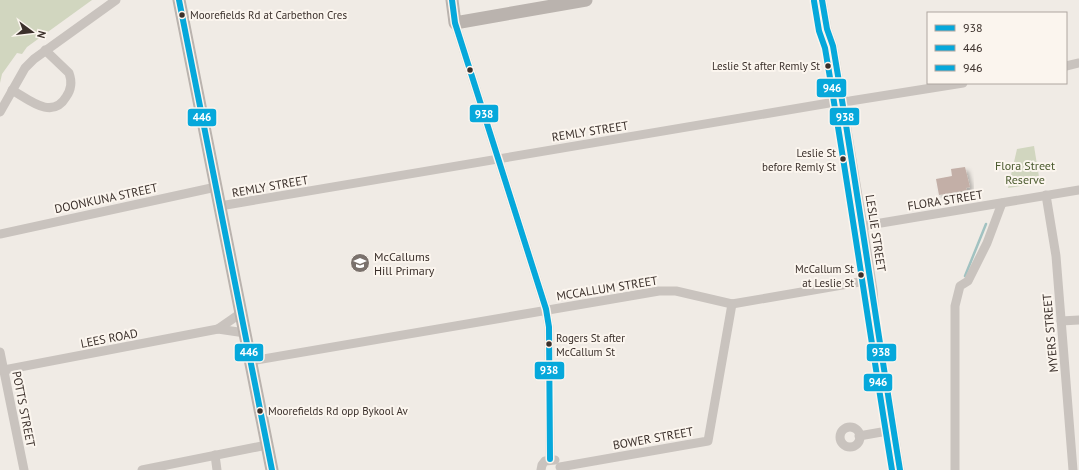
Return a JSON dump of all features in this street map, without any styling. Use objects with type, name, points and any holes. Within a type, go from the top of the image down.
[{"type":"main road","points":[[179,0],[272,470]]},
{"type":"main road","points":[[452,0],[455,23],[586,0]]},
{"type":"street","points":[[0,112],[25,68],[45,50],[116,0]]},
{"type":"street","name":"LESLIE STREET","points":[[822,0],[827,29],[833,46],[863,226],[875,316],[900,470]]},
{"type":"street","points":[[455,23],[546,310],[549,327],[550,459]]},
{"type":"street","points":[[12,90],[34,104],[43,107],[56,106],[65,100],[70,89],[69,73],[45,50]]},
{"type":"street","points":[[1067,66],[1079,63]]},
{"type":"street","name":"REMLY STREET","points":[[220,206],[957,84]]},
{"type":"street","name":"DOONKUNA STREET","points":[[0,234],[216,187]]},
{"type":"street","name":"FLORA STREET","points":[[863,226],[1079,190]]},
{"type":"street","name":"MYERS STREET","points":[[1046,195],[1056,256],[1073,470]]},
{"type":"street","points":[[955,470],[955,306],[960,286],[968,281],[987,243],[1002,203]]},
{"type":"street","name":"MCCALLUM STREET","points":[[251,361],[659,291],[676,291],[732,304],[871,280]]},
{"type":"street","name":"BOWER STREET","points":[[560,469],[708,441],[732,304]]},
{"type":"street","name":"LEES ROAD","points":[[218,329],[241,313]]},
{"type":"street","points":[[1061,321],[1079,320]]},
{"type":"street","name":"LEES ROAD","points":[[4,370],[218,329],[245,333]]},
{"type":"street","name":"POTTS STREET","points":[[0,352],[24,470]]},
{"type":"street","points":[[859,436],[893,430]]},
{"type":"street","points":[[142,470],[267,445]]},
{"type":"street","points":[[215,455],[217,470]]},
{"type":"street","points":[[550,459],[558,462],[560,469]]},
{"type":"street","points":[[542,470],[543,463],[550,459]]},
{"type":"green space","points":[[0,0],[92,0],[27,47],[22,54],[17,53],[2,74],[0,83]]},
{"type":"green space","name":"Flora Street Reserve","points":[[1034,146],[1040,183],[1008,188],[1017,149]]},
{"type":"building","points":[[965,167],[970,187],[966,188],[967,190],[939,195],[936,179],[952,176],[951,169]]},
{"type":"waterway","points":[[965,276],[986,224]]},
{"type":"transit line","name":"446","points":[[179,0],[272,470]]},
{"type":"transit line","name":"938","points":[[452,0],[455,23],[546,309],[549,327],[550,459]]},
{"type":"transit line","name":"938","points":[[822,0],[827,29],[833,46],[842,99],[900,470]]},
{"type":"transit line","name":"946","points":[[814,1],[819,31],[825,48],[834,101],[892,470]]},
{"type":"place","name":"Moorefields Rd at Carbethon Cres","points":[[182,15]]},
{"type":"place","name":"Leslie St after Remly St","points":[[828,66]]},
{"type":"place","name":"Leslie St before Remly St","points":[[843,159]]},
{"type":"place","name":"McCallums Hill Primary","points":[[360,263]]},
{"type":"place","name":"McCallum St at Leslie St","points":[[861,275]]},
{"type":"place","name":"Rogers St after McCallum St","points":[[549,344]]},
{"type":"place","name":"Moorefields Rd opp Bykool Av","points":[[260,411]]}]
